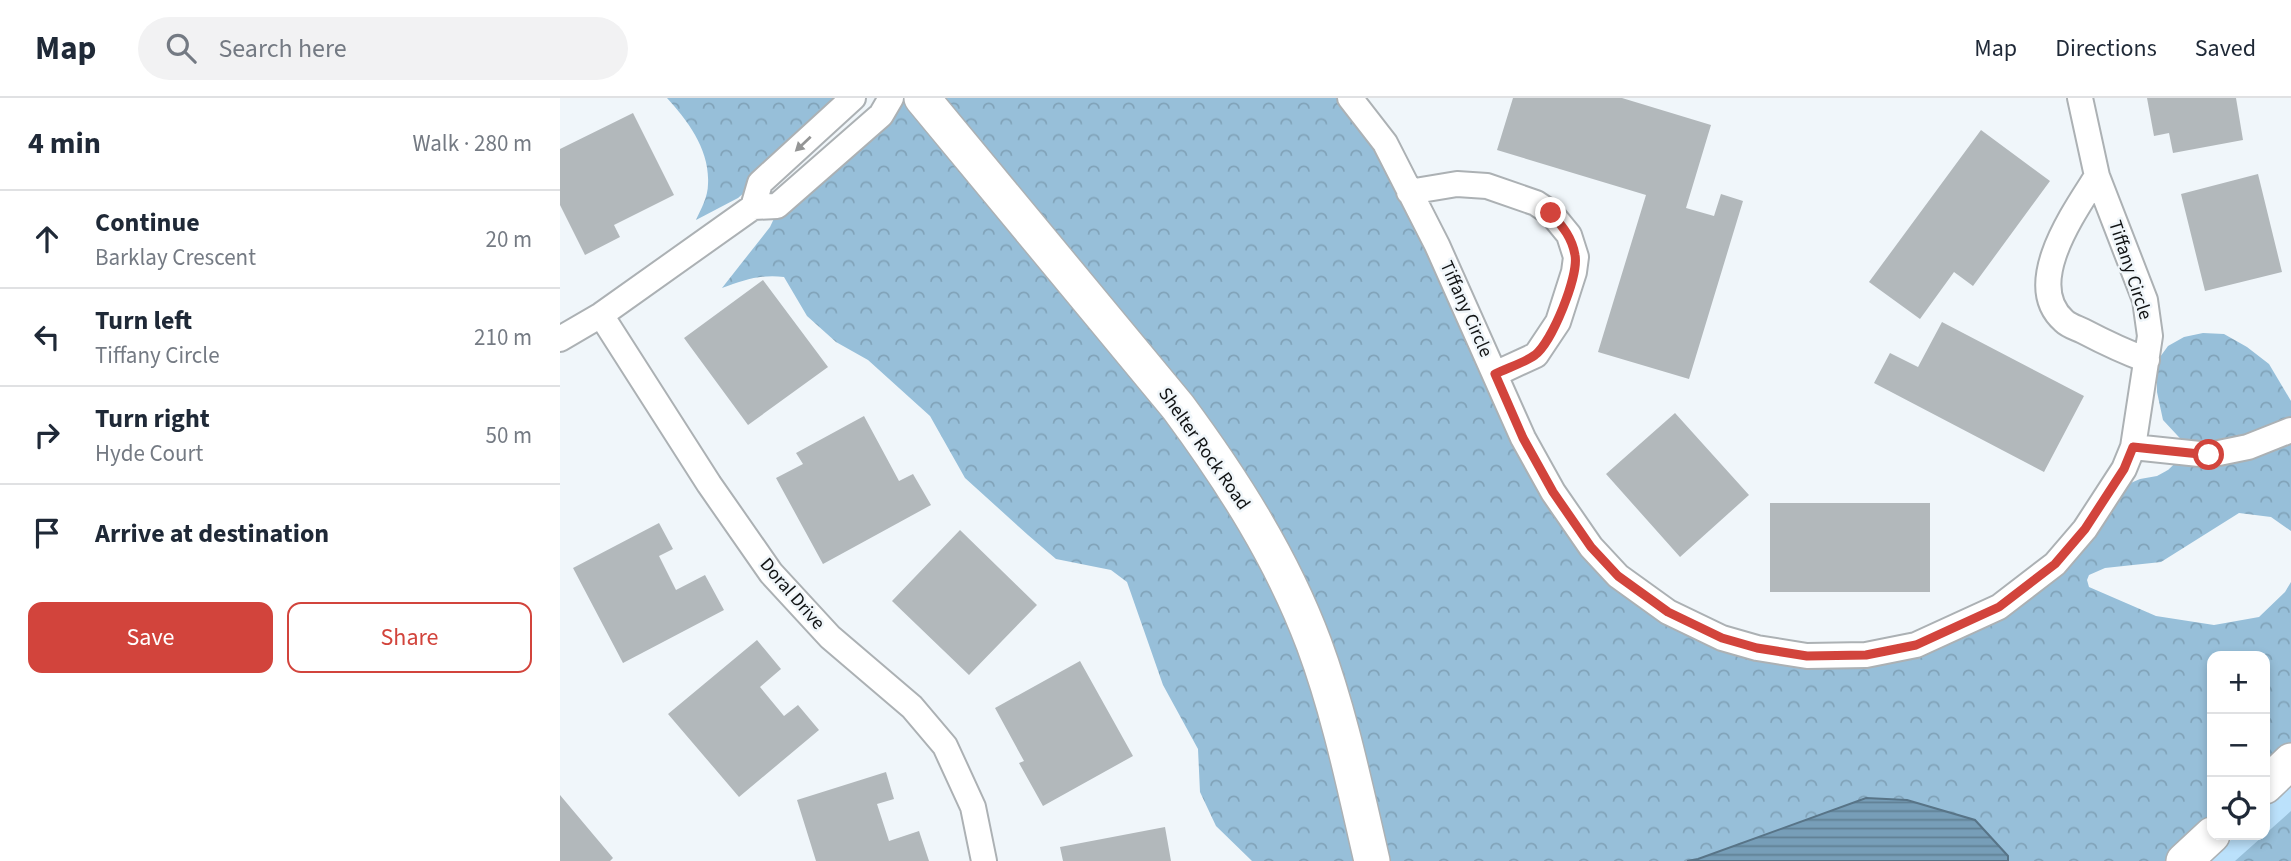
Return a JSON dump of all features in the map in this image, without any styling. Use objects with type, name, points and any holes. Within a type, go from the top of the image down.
[{"type":"main road","name":"Shelter Rock Road","points":[[922,98],[1178,407],[1256,524],[1314,642],[1343,738],[1373,861]]},
{"type":"main road","points":[[2270,781],[2291,761]]},
{"type":"main road","points":[[2184,861],[2207,840]]},
{"type":"street","points":[[753,207],[760,183],[853,98]]},
{"type":"street","points":[[560,339],[601,314],[753,207],[778,206],[881,115],[891,98]]},
{"type":"street","name":"Tiffany Circle","points":[[1350,98],[1385,143],[1437,246],[1523,438],[1553,492],[1591,547],[1618,576],[1668,612],[1722,638],[1757,648],[1807,656],[1866,655],[1916,645],[1999,607],[2055,564],[2085,529],[2124,469],[2133,447],[2150,336],[2144,300],[2097,176],[2080,98]]},
{"type":"street","points":[[2097,176],[2049,264],[2049,294],[2064,322],[2147,360]]},
{"type":"street","points":[[1409,192],[1457,184],[1487,186],[1536,203],[1551,213],[1569,235],[1576,257],[1558,322],[1536,355],[1495,374]]},
{"type":"street","name":"Doral Drive","points":[[601,314],[709,484],[771,573],[830,637],[912,706],[945,746],[973,807],[984,861]]},
{"type":"street","points":[[2133,447],[2209,455],[2248,447],[2291,430]]},
{"type":"shaded area","points":[[2291,781],[2291,861],[2210,861],[2231,840],[2270,840],[2270,802]]},
{"type":"shaded area","points":[[1866,798],[1907,800],[1975,820],[2008,856],[2008,861],[1687,861],[1698,859]]},
{"type":"green space","points":[[667,98],[853,98],[738,198],[696,220],[708,189],[708,171],[690,126]]},
{"type":"green space","points":[[891,98],[1349,98],[1591,547],[1722,638],[1866,655],[1999,607],[2119,488],[2168,470],[2190,449],[2163,420],[2157,392],[2160,357],[2168,346],[2184,337],[2203,333],[2224,334],[2269,364],[2291,401],[2291,531],[2271,517],[2239,513],[2161,562],[2105,568],[2089,575],[2087,580],[2089,587],[2156,616],[2214,625],[2259,617],[2285,592],[2291,582],[2291,761],[2270,781],[2270,651],[2207,651],[2207,840],[2184,861],[2008,861],[2008,858],[1866,798],[1687,861],[1252,861],[1216,826],[1200,792],[1198,749],[1163,685],[1127,582],[1111,570],[1056,559],[1028,535],[965,478],[930,416],[868,360],[836,342],[807,316],[784,277],[760,277],[722,288],[770,227],[778,210]]},
{"type":"green space","points":[[2291,811],[2291,861],[2235,861],[2259,840],[2270,840],[2270,830]]},
{"type":"building","points":[[1513,98],[1622,98],[1711,125],[1686,208],[1714,216],[1721,194],[1743,201],[1689,379],[1598,352],[1646,195],[1497,150]]},
{"type":"building","points":[[2147,98],[2236,98],[2243,140],[2173,153],[2169,133],[2154,136]]},
{"type":"building","points":[[633,113],[674,195],[614,225],[620,237],[585,255],[560,205],[560,149]]},
{"type":"building","points":[[1981,130],[2050,181],[1973,286],[1954,272],[1920,319],[1869,282]]},
{"type":"building","points":[[2258,174],[2282,272],[2205,291],[2181,194]]},
{"type":"building","points":[[763,280],[828,367],[748,425],[684,338]]},
{"type":"building","points":[[1942,322],[2084,396],[2044,472],[1874,383],[1890,353],[1918,367]]},
{"type":"building","points":[[1675,413],[1749,495],[1680,557],[1606,474]]},
{"type":"building","points":[[864,416],[899,481],[913,474],[931,505],[823,564],[776,478],[803,464],[796,453]]},
{"type":"building","points":[[1770,503],[1930,503],[1930,592],[1770,592]]},
{"type":"building","points":[[659,523],[673,549],[659,556],[676,590],[705,575],[724,610],[623,663],[573,568]]},
{"type":"building","points":[[960,530],[1037,605],[969,675],[892,601]]},
{"type":"building","points":[[757,640],[781,669],[760,687],[784,716],[798,705],[819,730],[739,797],[668,714]]},
{"type":"building","points":[[1080,661],[1133,756],[1043,806],[1019,763],[1024,761],[995,708]]},
{"type":"building","points":[[886,772],[894,799],[877,804],[889,841],[919,831],[929,861],[816,861],[797,800]]},
{"type":"building","points":[[560,795],[613,858],[610,861],[560,861]]},
{"type":"building","points":[[1165,827],[1171,861],[1063,861],[1060,847]]},
{"type":"route","points":[[1551,213],[1569,235],[1576,257],[1558,322],[1536,355],[1495,374],[1523,438],[1553,492],[1591,547],[1618,576],[1668,612],[1722,638],[1757,648],[1807,656],[1866,655],[1916,645],[1999,607],[2055,564],[2085,529],[2124,469],[2133,447],[2209,455]]}]
